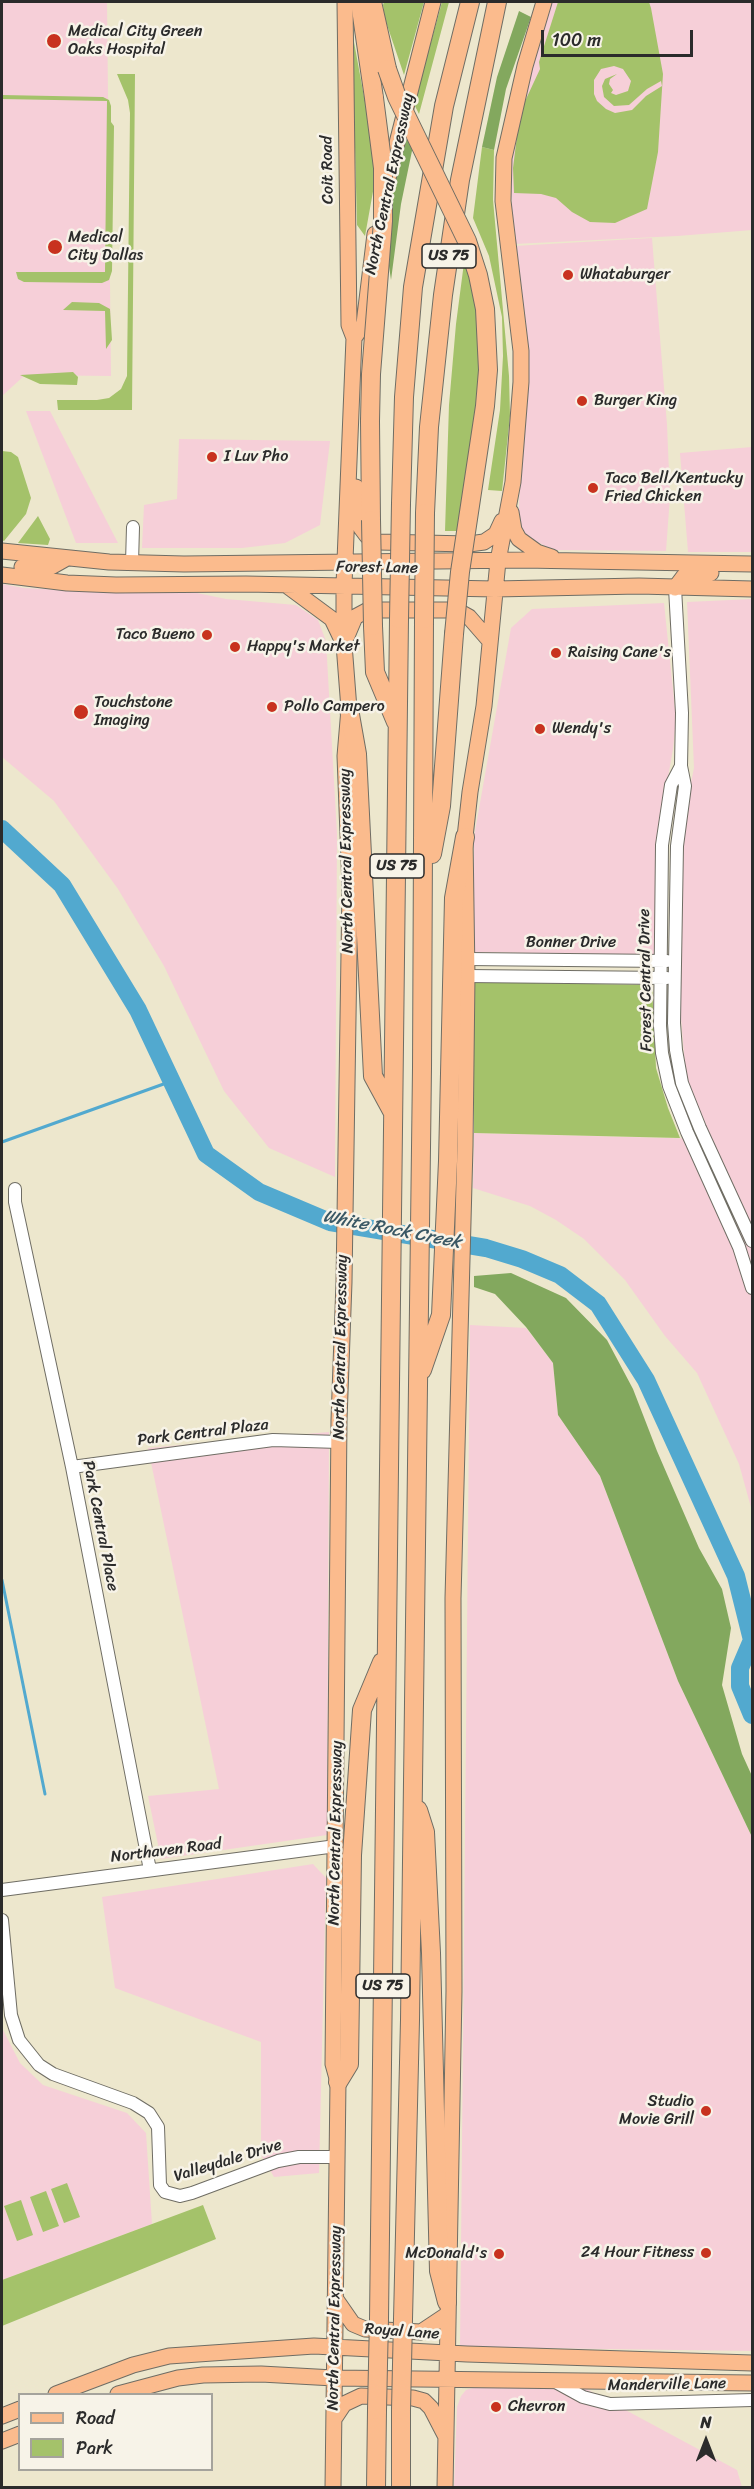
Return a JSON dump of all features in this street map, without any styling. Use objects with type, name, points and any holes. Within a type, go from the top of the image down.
[{"type":"highway","points":[[360,2],[382,168],[383,221],[371,374],[370,421],[375,672],[399,729]]},
{"type":"highway","points":[[372,2],[387,69],[397,97],[467,241],[485,309],[488,370],[485,406],[460,572],[441,807],[424,894]]},
{"type":"highway","name":"US 75","points":[[376,2487],[399,619],[404,397],[413,287],[442,115],[470,2]]},
{"type":"highway","name":"US 75","points":[[401,2487],[413,1794],[424,894],[425,513],[429,427],[443,295],[464,159],[497,2]]},
{"type":"highway","points":[[349,709],[357,754],[374,1076],[393,1113]]},
{"type":"highway","points":[[417,1386],[441,1315],[448,1161],[454,898],[465,837]]},
{"type":"highway","points":[[338,2082],[349,2064],[352,1856],[362,1710],[386,1652]]},
{"type":"highway","points":[[413,1794],[425,1832],[431,1953],[439,2271],[448,2308]]},
{"type":"main road","name":"Coit Road","points":[[345,2],[349,325],[354,338]]},
{"type":"main road","name":"North Central Expressway","points":[[333,2487],[338,2082],[333,2064],[339,1442],[344,1281],[350,886],[345,756],[349,709],[344,644],[344,585],[354,338],[364,324],[372,250],[396,141],[433,2]]},
{"type":"main road","points":[[445,2487],[454,1991],[453,1598],[467,976],[465,837],[484,706],[498,561],[510,493],[521,382],[521,351],[503,201],[504,158],[525,66],[544,2]]},
{"type":"main road","points":[[351,447],[361,528],[367,536],[378,542],[469,544],[484,542],[496,534],[500,528],[510,493]]},
{"type":"main road","points":[[510,493],[514,530],[519,539],[537,552],[578,562]]},
{"type":"main road","name":"Forest Lane","points":[[2,551],[109,562],[184,564],[345,561],[753,564]]},
{"type":"main road","points":[[2,565],[39,569],[51,567],[67,558]]},
{"type":"main road","points":[[109,562],[115,574],[116,585]]},
{"type":"main road","points":[[116,585],[134,572],[184,564]]},
{"type":"main road","points":[[545,589],[593,579],[654,579],[664,574],[672,564]]},
{"type":"main road","points":[[675,588],[684,576],[699,573],[753,573]]},
{"type":"main road","name":"Forest Lane","points":[[2,575],[67,583],[116,585],[753,589]]},
{"type":"main road","points":[[286,585],[322,610],[332,620],[344,644]]},
{"type":"main road","points":[[344,644],[355,617],[361,612],[375,609],[460,612],[476,622],[489,640]]},
{"type":"main road","points":[[334,2298],[352,2324],[364,2329],[421,2332],[448,2308]]},
{"type":"main road","name":"Royal Lane","points":[[60,2393],[133,2365],[169,2356],[334,2346],[447,2353],[753,2363]]},
{"type":"main road","points":[[121,2393],[157,2382],[203,2375],[261,2374],[334,2378],[753,2383]]},
{"type":"main road","points":[[334,2420],[344,2404],[361,2396],[413,2398],[424,2401],[431,2408],[447,2438]]},
{"type":"main road","points":[[2,2416],[18,2410]]},
{"type":"main road","points":[[2,2441],[18,2434]]},
{"type":"street","points":[[132,563],[133,527]]},
{"type":"street","name":"Forest Central Drive","points":[[675,588],[682,713],[681,766],[685,786],[677,846],[674,961],[676,1050],[682,1083],[700,1128],[753,1241]]},
{"type":"street","name":"Forest Central Drive","points":[[681,766],[671,784],[662,845],[660,960],[662,1053],[669,1086],[738,1247],[753,1288]]},
{"type":"street","name":"Bonner Drive","points":[[467,959],[674,961]]},
{"type":"street","name":"Bonner Drive","points":[[467,976],[674,978]]},
{"type":"street","points":[[687,1132],[700,1128]]},
{"type":"street","name":"Park Central Place","points":[[15,1189],[15,1202],[72,1467],[150,1870]]},
{"type":"street","name":"Park Central Plaza","points":[[72,1467],[273,1440],[339,1442]]},
{"type":"street","name":"Northaven Road","points":[[2,1890],[336,1846]]},
{"type":"street","name":"Valleydale Drive","points":[[2,1920],[11,2015],[19,2040],[39,2065],[53,2074],[133,2103],[149,2113],[158,2127],[160,2185],[165,2192],[180,2196],[192,2193],[278,2161],[299,2157],[336,2157]]},
{"type":"street","name":"Manderville Lane","points":[[551,2379],[583,2397],[610,2404],[753,2400]]},
{"type":"shaded area","name":"Medical City Dallas","points":[[2,2],[107,2],[111,376],[25,375],[2,396]]},
{"type":"shaded area","points":[[551,2],[752,2],[752,230],[514,244],[510,170],[517,110]]},
{"type":"shaded area","points":[[652,238],[667,425],[670,496],[666,551],[553,550],[530,538],[518,526],[521,463],[514,246]]},
{"type":"shaded area","points":[[26,411],[50,411],[118,543],[76,543]]},
{"type":"shaded area","points":[[179,439],[330,441],[320,525],[285,543],[242,548],[142,548],[144,505],[177,499]]},
{"type":"shaded area","points":[[752,447],[752,552],[688,552],[680,453]]},
{"type":"shaded area","points":[[2,584],[24,588],[83,591],[197,593],[226,599],[296,605],[318,620],[326,641],[337,834],[335,1177],[269,1148],[224,1091],[164,966],[118,889],[54,801],[2,757]]},
{"type":"shaded area","points":[[752,599],[752,1511],[739,1464],[697,1373],[665,1336],[625,1280],[584,1239],[556,1220],[530,1206],[473,1188],[474,1133],[708,1139],[686,1077],[680,1007],[683,822],[694,768],[687,602]]},
{"type":"shaded area","points":[[664,603],[676,719],[658,834],[655,955],[474,952],[474,837],[511,628],[532,609]]},
{"type":"shaded area","points":[[470,1325],[526,1328],[553,1363],[558,1415],[600,1476],[678,1681],[752,1837],[752,2351],[460,2347]]},
{"type":"shaded area","points":[[329,1432],[327,1835],[161,1859],[148,1796],[219,1789],[148,1448]]},
{"type":"shaded area","points":[[313,1864],[326,1878],[319,2173],[274,2177],[261,2155],[261,2042],[115,1988],[102,1897]]},
{"type":"shaded area","points":[[2,2028],[20,2063],[43,2085],[127,2113],[146,2133],[152,2224],[2,2280]]},
{"type":"shaded area","points":[[581,2386],[737,2470],[742,2487],[454,2488],[457,2407],[466,2390]]},
{"type":"green space","points":[[384,2],[424,2],[404,75],[385,19]]},
{"type":"green space","points":[[442,2],[449,2],[419,114],[414,104]]},
{"type":"green space","points":[[558,2],[649,2],[663,74],[658,152],[647,209],[615,223],[590,222],[572,212],[556,198],[541,194],[514,193],[513,168],[520,112],[540,69],[539,62]],"holes":[[[614,66],[623,69],[631,81],[628,91],[616,95],[611,93],[613,90],[609,84],[610,79],[617,74],[605,79],[602,86],[604,97],[614,106],[629,105],[647,89],[661,81],[662,86],[646,96],[632,110],[615,113],[597,101],[594,94],[594,80],[601,69]]]},
{"type":"green space","points":[[519,11],[531,17],[506,89],[494,150],[482,147],[497,77]]},
{"type":"green space","points":[[352,31],[373,146],[374,186],[365,236],[357,225]]},
{"type":"green space","points":[[117,74],[135,74],[132,410],[58,410],[57,400],[109,398],[121,389],[127,376],[130,113],[128,100]]},
{"type":"green space","points":[[2,95],[103,97],[109,100],[111,122],[114,126],[112,271],[109,280],[102,283],[24,282],[18,279],[16,272],[105,272],[107,101],[2,99]]},
{"type":"green space","points":[[405,132],[413,146],[401,204],[391,280],[389,266],[391,192]]},
{"type":"green space","points":[[482,147],[494,150],[493,200],[509,376],[510,416],[502,491],[488,490],[500,410],[503,356],[502,317],[489,256],[473,218]]},
{"type":"green space","points":[[465,255],[478,304],[483,360],[460,531],[445,531],[449,405]]},
{"type":"green space","points":[[72,302],[99,303],[110,309],[112,340],[106,349],[105,311],[63,310]]},
{"type":"green space","points":[[73,372],[78,377],[77,385],[40,384],[20,375]]},
{"type":"green space","points":[[2,451],[11,452],[18,457],[31,498],[26,514],[4,541],[2,540]]},
{"type":"green space","points":[[38,516],[50,539],[48,545],[18,543]]},
{"type":"green space","points":[[474,982],[652,985],[656,1068],[680,1138],[474,1133]]},
{"type":"green space","points":[[511,1273],[566,1298],[607,1340],[633,1389],[699,1548],[722,1589],[731,1628],[722,1685],[742,1754],[752,1776],[752,1837],[678,1681],[600,1476],[558,1415],[553,1363],[526,1327],[495,1294],[474,1287],[474,1276]]},
{"type":"green space","points":[[67,2183],[80,2217],[64,2223],[51,2189]]},
{"type":"green space","points":[[46,2191],[59,2226],[43,2232],[30,2197]]},
{"type":"green space","points":[[21,2200],[33,2235],[17,2241],[4,2206]]},
{"type":"green space","points":[[203,2205],[216,2239],[2,2326],[2,2280]]},
{"type":"waterway","name":"White Rock Creek","points":[[2,829],[62,885],[138,1010],[206,1154],[259,1192],[330,1222],[486,1248],[522,1259],[560,1275],[598,1304],[646,1380],[736,1576],[752,1640]]},
{"type":"waterway","points":[[2,1142],[172,1081]]},
{"type":"waterway","points":[[2,1580],[45,1794]]},
{"type":"waterway","name":"White Rock Creek","points":[[752,1640],[740,1668],[740,1686],[752,1715]]},
{"type":"place","name":"Medical City Green Oaks Hospital","points":[[54,41]]},
{"type":"place","name":"Medical City Dallas","points":[[55,247]]},
{"type":"place","name":"Whataburger","points":[[568,275]]},
{"type":"place","name":"Burger King","points":[[582,401]]},
{"type":"place","name":"I Luv Pho","points":[[212,457]]},
{"type":"place","name":"Taco Bell/Kentucky Fried Chicken","points":[[593,488]]},
{"type":"place","name":"Taco Bueno","points":[[207,635]]},
{"type":"place","name":"Happy's Market","points":[[235,647]]},
{"type":"place","name":"Raising Cane's","points":[[556,653]]},
{"type":"place","name":"Pollo Campero","points":[[272,707]]},
{"type":"place","name":"Touchstone Imaging","points":[[81,712]]},
{"type":"place","name":"Wendy's","points":[[540,729]]},
{"type":"place","name":"Studio Movie Grill","points":[[706,2111]]},
{"type":"place","name":"24 Hour Fitness","points":[[706,2253]]},
{"type":"place","name":"McDonald's","points":[[499,2254]]},
{"type":"place","name":"Chevron","points":[[496,2407]]}]
